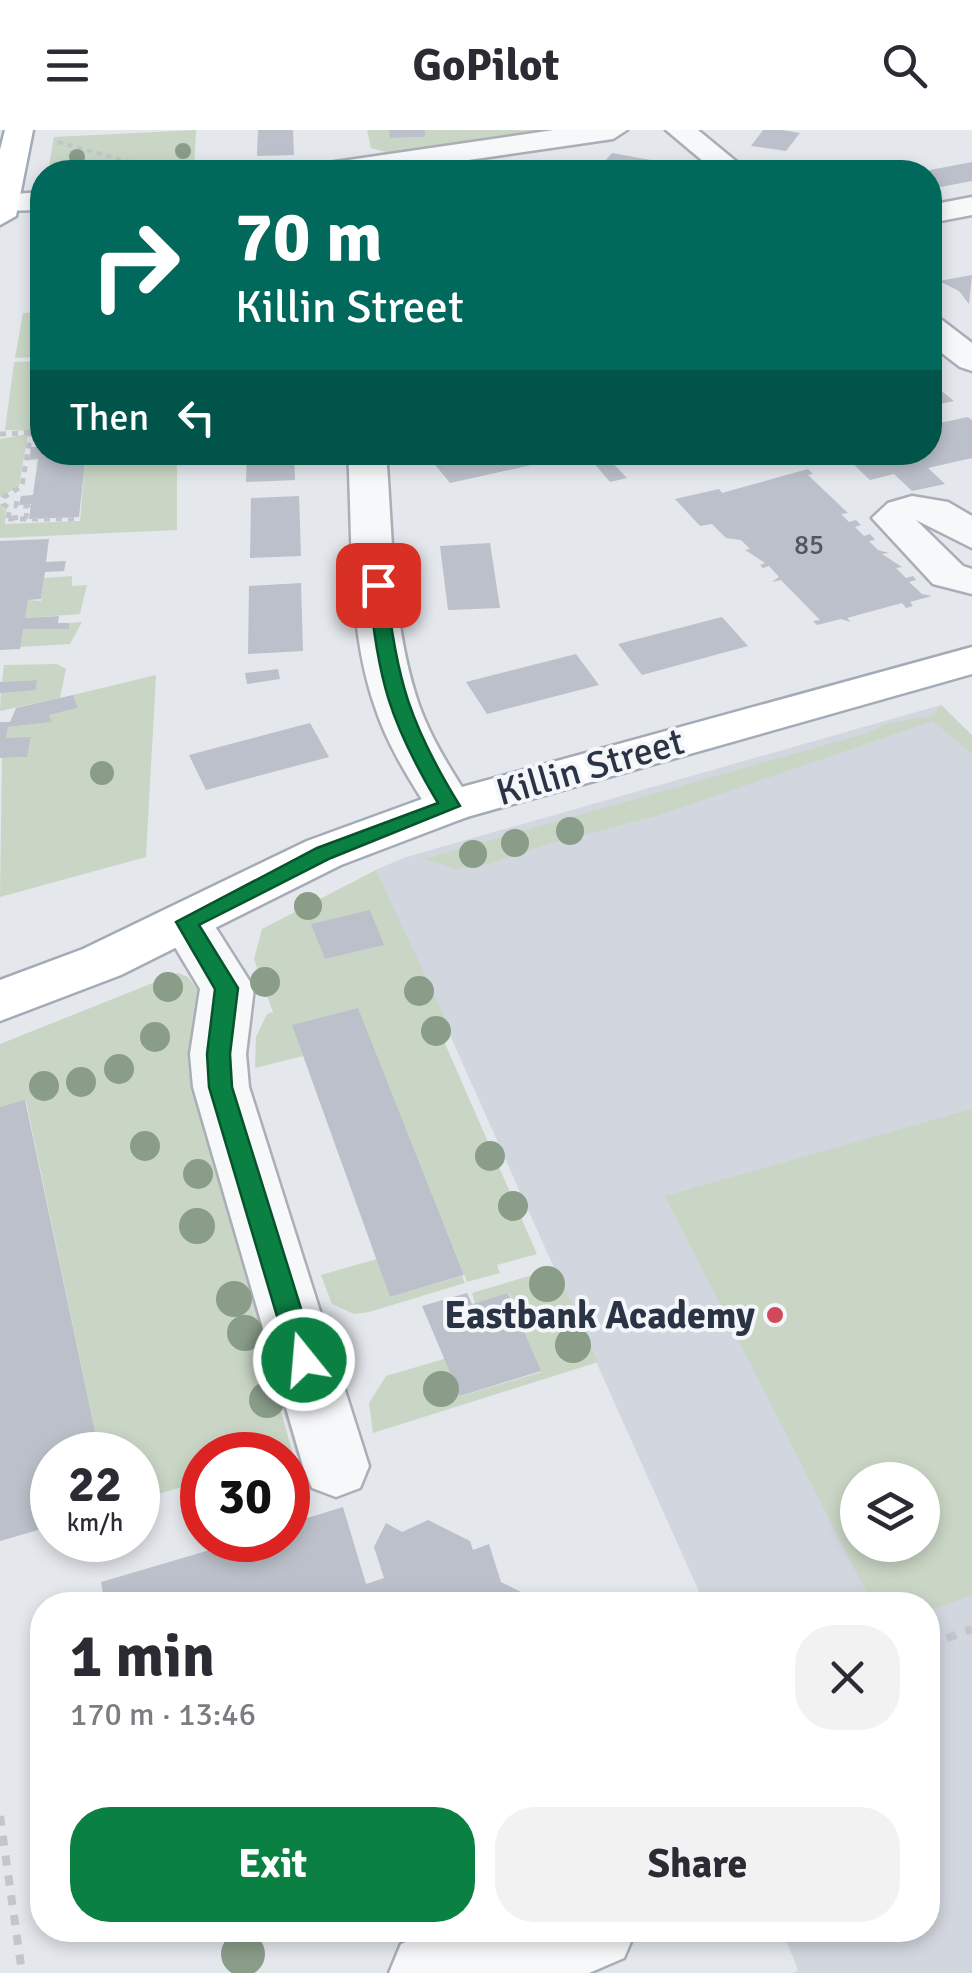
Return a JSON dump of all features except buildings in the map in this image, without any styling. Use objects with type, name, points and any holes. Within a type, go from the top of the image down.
[{"type":"main road","points":[[2,210],[18,136]]},
{"type":"main road","name":"Killin Street","points":[[0,1000],[102,962],[324,853],[450,806],[972,660]]},
{"type":"street","points":[[417,160],[613,130]]},
{"type":"street","points":[[680,130],[719,160]]},
{"type":"street","points":[[340,160],[342,138]]},
{"type":"street","points":[[2,210],[30,203]]},
{"type":"street","points":[[942,212],[972,206]]},
{"type":"street","points":[[942,336],[972,360]]},
{"type":"street","points":[[368,465],[388,674],[408,735],[450,806]]},
{"type":"street","points":[[972,536],[948,515],[937,512],[905,510],[892,518],[948,575],[972,582]]},
{"type":"street","points":[[186,922],[226,988],[218,1054],[221,1087],[336,1466]]},
{"type":"street","points":[[430,1973],[506,1944],[586,1947]]},
{"type":"path","points":[[18,136],[54,140],[123,160]]},
{"type":"path","points":[[0,434],[30,432]]},
{"type":"path","points":[[2,501],[22,486],[30,438]]},
{"type":"path","points":[[2,501],[19,500],[16,506],[28,506],[26,517],[8,518]]},
{"type":"path","points":[[2,501],[10,509],[7,522],[79,519]]},
{"type":"path","points":[[940,1642],[972,1630]]},
{"type":"path","points":[[0,1816],[22,1973]]},
{"type":"shaded area","name":"Eastbank Academy","points":[[941,705],[972,736],[972,1973],[793,1973],[798,1970],[787,1942],[940,1942],[940,1592],[699,1592],[376,870],[403,858]]},
{"type":"green space","points":[[196,130],[195,160],[50,160],[54,137]]},
{"type":"green space","points":[[367,130],[389,130],[391,138],[425,137],[425,130],[550,130],[390,153],[371,148]]},
{"type":"green space","points":[[23,313],[30,313],[30,357],[15,358]]},
{"type":"green space","points":[[30,361],[30,431],[5,430],[14,362]]},
{"type":"green space","points":[[28,434],[19,486],[0,497],[0,439]]},
{"type":"green space","points":[[85,465],[177,465],[177,530],[0,538],[0,505],[6,510],[5,524],[80,521]]},
{"type":"green space","points":[[72,576],[72,586],[87,585],[80,614],[25,618],[28,600],[41,601],[44,578]]},
{"type":"green space","points":[[82,622],[70,644],[20,647],[23,629],[68,629],[69,623]]},
{"type":"green space","points":[[57,664],[66,669],[60,698],[0,711],[1,692],[36,690],[37,680],[2,682],[4,665]]},
{"type":"green space","points":[[156,675],[146,857],[0,897],[2,758],[27,757],[31,738],[6,738],[8,727],[51,722],[49,715],[78,708],[73,695]]},
{"type":"green space","points":[[941,705],[972,735],[972,754],[933,721],[656,816],[548,844],[486,865],[456,869],[424,859],[868,733],[887,724],[934,715]]},
{"type":"green space","points":[[376,870],[446,1020],[436,1023],[537,1254],[497,1265],[500,1273],[467,1282],[358,1009],[293,1025],[303,1056],[255,1068],[256,1037],[267,1014],[273,1012],[254,959],[262,929]],"holes":[[[370,911],[383,945],[325,959],[312,924]]]},
{"type":"green space","points":[[178,973],[188,977],[200,993],[301,1432],[290,1432],[243,1277],[287,1432],[180,1432],[180,1488],[160,1493],[160,1432],[95,1432],[26,1101],[0,1107],[0,1044]]},
{"type":"green space","points":[[972,1109],[972,1595],[940,1607],[940,1592],[866,1592],[851,1562],[940,1562],[940,1462],[840,1462],[840,1540],[665,1196]]},
{"type":"green space","points":[[377,1259],[390,1297],[462,1276],[465,1283],[369,1312],[354,1314],[332,1304],[321,1275]]},
{"type":"green space","points":[[556,1268],[598,1362],[373,1433],[369,1403],[386,1376],[447,1358],[461,1396],[541,1372],[509,1293],[475,1303],[472,1293]]},
{"type":"place","name":"Eastbank Academy","points":[[775,1315]]},
{"type":"route","points":[[304,1360],[221,1087],[218,1054],[226,988],[214,962],[186,922],[324,853],[450,806],[408,735],[396,703],[384,652],[378,585]]}]
